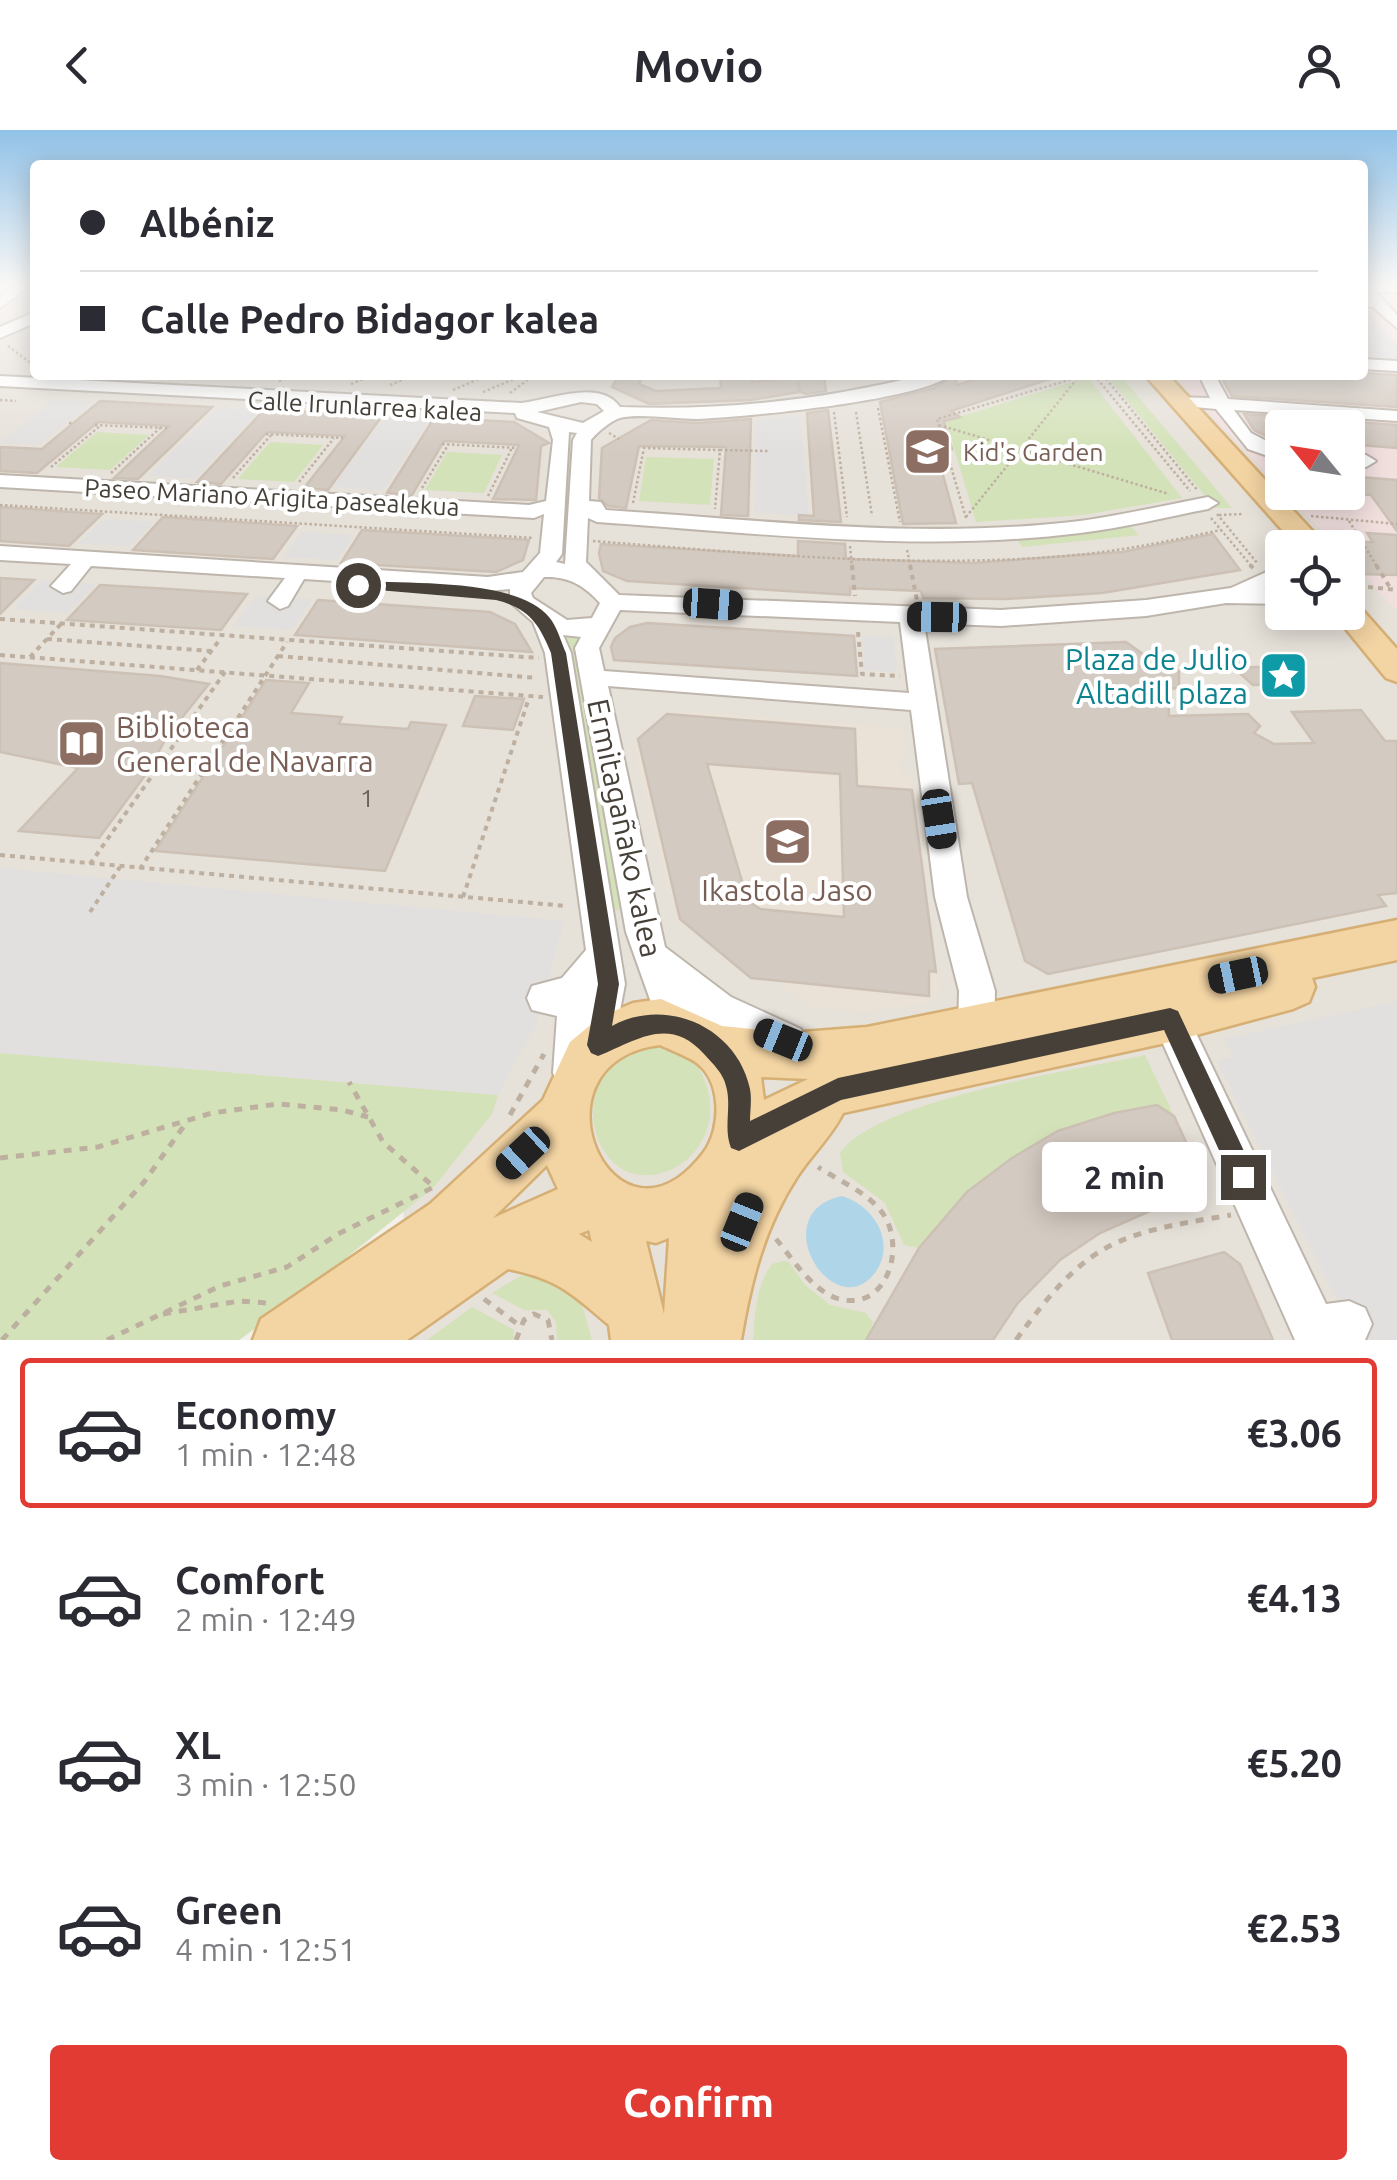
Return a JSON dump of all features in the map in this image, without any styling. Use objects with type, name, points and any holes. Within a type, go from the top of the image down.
[{"type":"main road","points":[[1142,380],[1275,530]]},
{"type":"main road","points":[[1160,380],[1297,530]]},
{"type":"main road","points":[[1365,595],[1397,638]]},
{"type":"main road","points":[[1362,630],[1397,670]]},
{"type":"main road","points":[[739,1140],[826,1073],[867,1051],[1397,940]]},
{"type":"main road","points":[[278,1323],[449,1222],[568,1099],[598,1045],[633,1026],[660,1022],[702,1039],[790,1057],[826,1073],[905,1072],[1170,1018],[1397,965]]},
{"type":"main road","points":[[358,1340],[465,1262],[502,1242],[604,1202],[632,1214],[658,1215],[683,1208],[706,1194],[726,1169],[739,1140],[739,1089],[702,1039]]},
{"type":"main road","points":[[712,1340],[734,1241],[749,1204],[788,1145],[826,1073]]},
{"type":"main road","points":[[568,1099],[566,1140],[574,1166],[604,1202],[630,1278],[638,1325]]},
{"type":"main road","points":[[692,1340],[696,1231],[706,1194]]},
{"type":"main road","points":[[502,1242],[556,1251],[586,1270],[638,1325]]},
{"type":"street","points":[[1368,364],[1397,366]]},
{"type":"street","points":[[532,593],[551,554],[562,440],[558,412],[580,380]]},
{"type":"street","points":[[588,580],[575,562],[582,440],[600,430],[607,406],[599,388],[603,380]]},
{"type":"street","points":[[558,412],[607,406],[689,412],[779,411],[922,380]]},
{"type":"street","points":[[1210,380],[1252,447],[1265,450]]},
{"type":"street","name":"Calle Irunlarrea kalea","points":[[0,384],[133,383],[325,391],[558,412]]},
{"type":"street","name":"Calle Irunlarrea kalea","points":[[84,386],[242,404],[408,412],[558,412]]},
{"type":"street","points":[[1179,401],[1397,416]]},
{"type":"street","points":[[558,412],[600,430]]},
{"type":"street","name":"Paseo Mariano Arigita pasealekua","points":[[0,481],[534,512],[542,506]]},
{"type":"street","points":[[594,506],[598,516],[903,533],[968,525],[1127,521],[1209,507]]},
{"type":"street","points":[[62,586],[106,542]]},
{"type":"street","points":[[0,553],[85,563],[532,593],[576,630],[606,613],[914,608],[1072,615],[1265,594]]},
{"type":"street","points":[[0,562],[85,563]]},
{"type":"street","points":[[532,593],[560,569],[603,589],[606,613]]},
{"type":"street","points":[[1226,596],[1265,575]]},
{"type":"street","name":"Ermitagañako kalea","points":[[532,593],[558,653],[604,950],[608,984],[598,1045]]},
{"type":"street","points":[[914,608],[951,897],[976,992],[976,1031]]},
{"type":"street","name":"Ermitagañako kalea","points":[[606,613],[587,648],[625,850],[651,957],[666,996],[702,1039]]},
{"type":"street","name":"Ermitagañako kalea","points":[[611,678],[904,689]]},
{"type":"street","points":[[568,1099],[575,1013],[556,998],[586,981],[604,950]]},
{"type":"street","points":[[651,957],[718,1010],[826,1073]]},
{"type":"street","points":[[1170,1018],[1327,1330]]},
{"type":"path","points":[[4,341],[15,345]]},
{"type":"path","points":[[4,341],[30,362]]},
{"type":"path","points":[[325,391],[358,380]]},
{"type":"path","points":[[387,386],[402,380]]},
{"type":"path","points":[[440,396],[474,380]]},
{"type":"path","points":[[470,398],[512,380]]},
{"type":"path","points":[[503,396],[527,380]]},
{"type":"path","points":[[833,380],[834,386]]},
{"type":"path","points":[[928,418],[936,419],[1071,380]]},
{"type":"path","points":[[968,525],[1020,449],[1076,380]]},
{"type":"path","points":[[1098,380],[1209,507],[1265,563]]},
{"type":"path","points":[[1107,380],[1254,569]]},
{"type":"path","points":[[0,400],[16,401]]},
{"type":"path","points":[[877,400],[914,608]]},
{"type":"path","points":[[854,405],[874,531]]},
{"type":"path","points":[[834,408],[856,597]]},
{"type":"path","points":[[936,419],[980,560]]},
{"type":"path","points":[[32,483],[98,425],[167,428]]},
{"type":"path","points":[[938,425],[1209,507],[1244,514]]},
{"type":"path","points":[[97,486],[160,428]]},
{"type":"path","points":[[600,430],[619,438]]},
{"type":"path","points":[[220,493],[269,434],[343,438]]},
{"type":"path","points":[[287,497],[334,437]]},
{"type":"path","points":[[412,505],[445,444],[515,448],[482,509]]},
{"type":"path","points":[[631,518],[644,448],[768,452]]},
{"type":"path","points":[[713,524],[720,450]]},
{"type":"path","name":"Paseo Mariano Arigita pasealekua","points":[[0,505],[538,538]]},
{"type":"path","points":[[1301,516],[1397,524]]},
{"type":"path","points":[[1348,520],[1394,590]]},
{"type":"path","points":[[1365,587],[1394,590]]},
{"type":"path","points":[[0,619],[539,658]]},
{"type":"path","points":[[30,657],[62,624]]},
{"type":"path","points":[[858,632],[862,674],[904,689]]},
{"type":"path","points":[[197,670],[222,635]]},
{"type":"path","points":[[47,639],[211,651]]},
{"type":"path","points":[[140,869],[289,640]]},
{"type":"path","points":[[0,655],[543,696]]},
{"type":"path","points":[[278,656],[541,678]]},
{"type":"path","points":[[90,864],[224,672]]},
{"type":"path","points":[[462,897],[530,696]]},
{"type":"path","points":[[0,855],[566,906]]},
{"type":"path","points":[[90,912],[120,867]]},
{"type":"path","points":[[508,1120],[545,1052],[556,998]]},
{"type":"path","points":[[107,1340],[220,1286],[287,1267],[338,1234],[434,1187],[383,1142],[348,1082]]},
{"type":"path","points":[[0,1158],[98,1147],[212,1113],[278,1104],[342,1110],[369,1117]]},
{"type":"path","points":[[2,1340],[144,1182],[186,1122]]},
{"type":"path","points":[[770,1232],[818,1287],[833,1296],[857,1304],[892,1281],[893,1249],[886,1218],[872,1202],[811,1162]]},
{"type":"path","points":[[1016,1340],[1043,1302],[1089,1255],[1156,1228],[1235,1214]]},
{"type":"path","points":[[480,1296],[520,1326]]},
{"type":"path","points":[[158,1315],[239,1301],[278,1323]]},
{"type":"path","points":[[516,1340],[528,1316],[544,1316],[551,1325],[552,1340]]},
{"type":"shaded area","points":[[0,340],[30,340],[30,380],[1368,380],[1368,340],[1397,340],[1397,1340],[409,1340],[400,1132],[0,1087]]},
{"type":"shaded area","points":[[1368,340],[1397,340],[1397,611],[1365,576],[1365,530],[1321,530],[1302,510],[1365,510],[1365,410],[1265,410],[1265,471],[1178,380],[1368,380]]},
{"type":"shaded area","points":[[1368,340],[1393,340],[1397,344],[1397,368],[1368,366]]},
{"type":"shaded area","points":[[54,399],[94,401],[39,445],[0,443]]},
{"type":"shaded area","points":[[217,408],[260,410],[195,479],[148,476]]},
{"type":"shaded area","points":[[800,415],[809,516],[755,513],[756,420]]},
{"type":"shaded area","points":[[385,416],[430,418],[383,490],[333,487]]},
{"type":"shaded area","points":[[103,519],[153,522],[130,547],[78,544]]},
{"type":"shaded area","points":[[302,532],[353,535],[337,560],[283,557]]},
{"type":"shaded area","points":[[41,580],[96,584],[68,613],[12,609]]},
{"type":"shaded area","points":[[255,596],[312,599],[292,630],[233,626]]},
{"type":"shaded area","points":[[862,636],[893,637],[897,672],[865,670]]},
{"type":"shaded area","name":"Ikastola Jaso","points":[[681,711],[904,728],[908,755],[898,755],[900,775],[910,776],[939,992],[934,1003],[865,1011],[811,1008],[779,982],[751,978],[680,919],[675,898],[668,892],[634,749]]},
{"type":"shaded area","points":[[0,868],[564,921],[537,1022],[498,1095],[0,1053]]},
{"type":"shaded area","points":[[1397,1001],[1397,1340],[1357,1340],[1217,1061],[1234,1057],[1224,1039]]},
{"type":"green space","points":[[1078,380],[1090,380],[1182,498],[1083,515],[976,522],[946,421]]},
{"type":"green space","points":[[1110,380],[1124,380],[1232,508],[1215,508]]},
{"type":"green space","points":[[97,432],[149,435],[110,470],[56,467]]},
{"type":"green space","points":[[270,442],[323,445],[294,482],[238,479]]},
{"type":"green space","points":[[447,452],[502,455],[484,493],[425,490]]},
{"type":"green space","points":[[646,457],[714,459],[710,505],[639,501]]},
{"type":"green space","points":[[1129,525],[1139,535],[1022,547],[1016,537]]},
{"type":"green space","points":[[561,634],[583,634],[623,909],[612,911]]},
{"type":"green space","points":[[661,1046],[697,1064],[709,1094],[709,1124],[697,1149],[681,1164],[665,1172],[637,1175],[616,1164],[601,1145],[594,1121],[595,1095],[606,1071],[628,1054]]},
{"type":"green space","points":[[0,1053],[498,1095],[492,1114],[434,1187],[239,1340],[0,1340]]},
{"type":"green space","points":[[1145,1055],[1174,1116],[1157,1105],[1053,1136],[1023,1152],[968,1193],[919,1248],[904,1245],[885,1203],[843,1172],[840,1153],[861,1134],[894,1117],[982,1089]]},
{"type":"green space","points":[[784,1261],[830,1305],[866,1313],[873,1322],[867,1340],[753,1340],[763,1281],[772,1264]]},
{"type":"green space","points":[[536,1267],[580,1298],[592,1340],[557,1340],[556,1322],[547,1310],[524,1310],[492,1293]]},
{"type":"green space","points":[[472,1307],[514,1330],[513,1340],[427,1340]]},
{"type":"water","points":[[842,1196],[872,1216],[883,1238],[881,1262],[874,1274],[858,1286],[841,1286],[825,1276],[813,1260],[807,1242],[808,1223],[819,1206]]},
{"type":"building","points":[[1368,373],[1397,375],[1397,407],[1232,396],[1223,380],[1368,380]]},
{"type":"building","points":[[616,380],[641,380],[639,384],[656,391],[721,388],[720,380],[825,380],[826,391],[806,394],[800,392],[798,382],[799,392],[751,400],[649,404],[612,387]]},
{"type":"building","points":[[947,380],[956,380],[957,385],[972,380],[1047,380],[951,411],[960,417],[944,421],[952,449],[936,449],[956,523],[903,524],[880,402],[934,388]]},
{"type":"building","points":[[100,401],[212,407],[138,479],[114,478],[169,426],[98,422],[37,473],[0,471],[0,447],[42,449]]},
{"type":"building","points":[[264,410],[382,416],[328,490],[304,488],[345,436],[267,432],[221,484],[197,482]]},
{"type":"building","points":[[828,410],[841,522],[799,520],[799,515],[814,516],[807,413]]},
{"type":"building","points":[[1244,414],[1265,416],[1265,436],[1254,430]]},
{"type":"building","points":[[434,418],[514,422],[549,443],[541,446],[536,500],[493,499],[519,445],[444,441],[412,495],[387,493]]},
{"type":"building","points":[[751,419],[748,516],[721,515],[726,447],[639,446],[626,508],[608,506],[599,498],[602,448],[651,420],[697,423]]},
{"type":"building","points":[[1365,423],[1397,425],[1397,448],[1365,445]]},
{"type":"building","points":[[1365,477],[1397,480],[1397,531],[1371,495],[1365,494]]},
{"type":"building","points":[[0,507],[102,514],[69,546],[0,541]]},
{"type":"building","points":[[163,517],[297,526],[273,559],[133,550]]},
{"type":"building","points":[[362,530],[529,540],[523,560],[496,572],[341,563]]},
{"type":"building","points":[[1367,533],[1397,535],[1397,575],[1365,574],[1365,542],[1373,542]]},
{"type":"building","points":[[1213,534],[1240,570],[1102,593],[1006,599],[923,598],[921,591],[850,588],[850,595],[627,581],[603,571],[599,553],[601,544],[798,556],[798,541],[845,544],[846,559],[973,563],[1122,552]]},
{"type":"building","points":[[0,578],[34,580],[0,614]]},
{"type":"building","points":[[100,585],[247,594],[221,630],[67,620]]},
{"type":"building","points":[[318,600],[490,612],[515,624],[532,652],[295,635]]},
{"type":"building","points":[[647,623],[854,636],[857,676],[614,660],[611,647],[615,638],[630,627]]},
{"type":"building","points":[[1126,642],[1147,657],[1158,654],[1179,671],[1179,688],[1168,689],[1169,716],[1248,714],[1260,726],[1254,733],[1274,744],[1314,743],[1292,712],[1361,710],[1385,741],[1397,741],[1397,893],[1378,895],[1386,906],[1048,974],[1025,961],[972,783],[959,784],[935,649]]},
{"type":"building","name":"Biblioteca General de Navarra","points":[[0,663],[160,676],[209,684],[168,735],[146,774],[99,838],[19,831],[78,768],[0,752]]},
{"type":"building","points":[[1287,666],[1299,683],[1253,685],[1234,668]]},
{"type":"building","points":[[266,680],[309,683],[291,713],[342,717],[339,724],[408,729],[411,722],[446,725],[385,871],[155,851]]},
{"type":"building","points":[[475,696],[524,699],[513,730],[463,726]]},
{"type":"building","name":"Ikastola Jaso","points":[[667,714],[855,729],[857,786],[912,790],[936,972],[929,971],[929,996],[751,978],[680,919],[638,739]],"holes":[[[707,764],[840,774],[844,917],[760,909],[748,901]]]},
{"type":"building","points":[[1157,1105],[1174,1116],[1205,1183],[1202,1200],[1150,1211],[1100,1233],[1060,1260],[1017,1304],[993,1340],[866,1340],[919,1248],[967,1192],[1012,1158],[1058,1131],[1114,1113]]},
{"type":"building","points":[[1224,1252],[1240,1264],[1273,1340],[1172,1340],[1148,1273]]},
{"type":"place","name":"Kid's Garden","points":[[928,452]]},
{"type":"place","name":"Plaza de Julio Altadill plaza","points":[[1283,676]]},
{"type":"place","name":"Biblioteca General de Navarra","points":[[81,744]]},
{"type":"place","name":"Ikastola Jaso","points":[[787,841]]},
{"type":"route","points":[[358,585],[496,595],[522,602],[544,620],[558,653],[608,984],[598,1045],[633,1026],[660,1022],[688,1028],[703,1037],[730,1067],[739,1089],[739,1140],[795,1108],[838,1090],[905,1072],[1170,1018],[1243,1177]]}]
